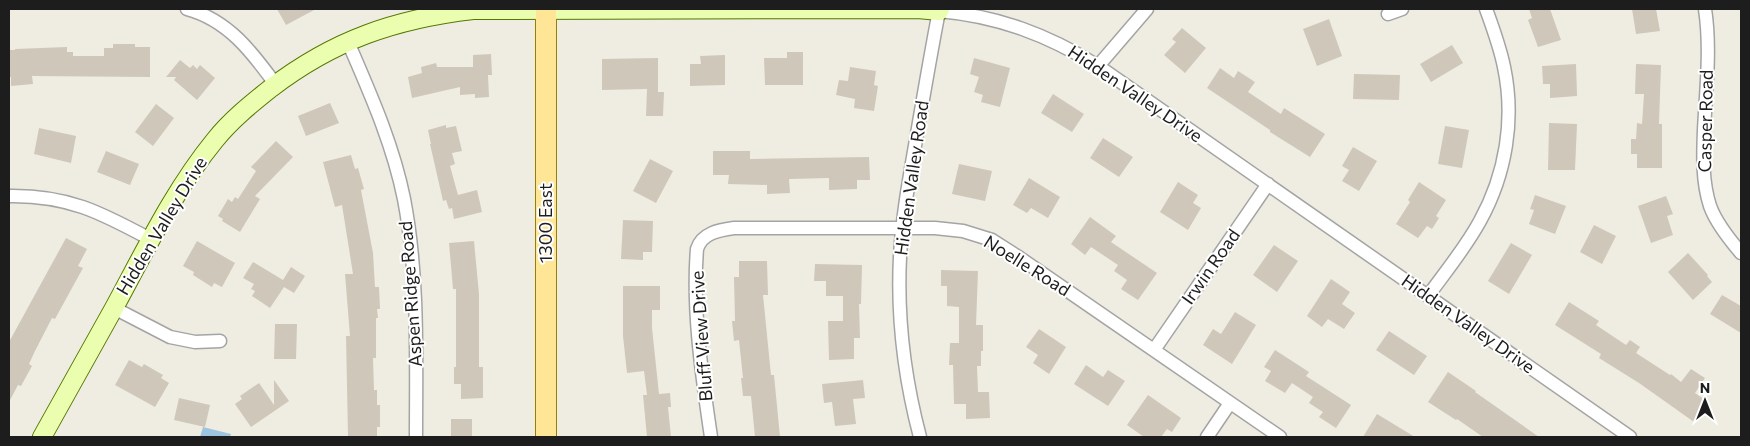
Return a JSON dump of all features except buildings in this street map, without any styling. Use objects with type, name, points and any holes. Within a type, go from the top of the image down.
[{"type":"main road","name":"1300 East","points":[[546,9],[546,437]]},
{"type":"street","points":[[186,9],[214,20],[235,35],[254,55],[276,84]]},
{"type":"street","name":"Hidden Valley Drive","points":[[42,437],[150,239],[190,174],[216,138],[276,84],[300,67],[348,42],[390,26],[431,15],[473,10],[918,9],[980,16],[1021,27],[1061,44],[1098,66],[1630,437]]},
{"type":"street","points":[[1098,66],[1147,9]]},
{"type":"street","points":[[1388,14],[1402,9]]},
{"type":"street","points":[[1428,296],[1480,222],[1496,186],[1506,147],[1509,108],[1508,88],[1498,44],[1486,9]]},
{"type":"street","name":"Casper Road","points":[[1705,9],[1708,52],[1703,151],[1704,179],[1710,207],[1723,231],[1741,253]]},
{"type":"street","name":"Hidden Valley Road","points":[[920,437],[912,407],[902,334],[900,260],[902,228],[912,165],[940,10]]},
{"type":"street","name":"Aspen Ridge Road","points":[[348,42],[388,138],[404,198],[412,257],[416,315],[416,437]]},
{"type":"street","name":"Irwin Road","points":[[1154,350],[1268,184]]},
{"type":"street","points":[[9,196],[51,199],[85,207],[99,212],[150,239]]},
{"type":"street","name":"Noelle Road","points":[[704,237],[712,232],[734,228],[935,228],[964,231],[992,240],[1280,437]]},
{"type":"street","name":"Bluff View Drive","points":[[704,237],[699,242],[696,258],[697,323],[703,388],[711,437]]},
{"type":"street","points":[[114,308],[170,337],[195,342],[220,341]]},
{"type":"street","points":[[1207,437],[1230,403]]},
{"type":"water","points":[[203,427],[231,434],[230,437],[200,437]]}]
